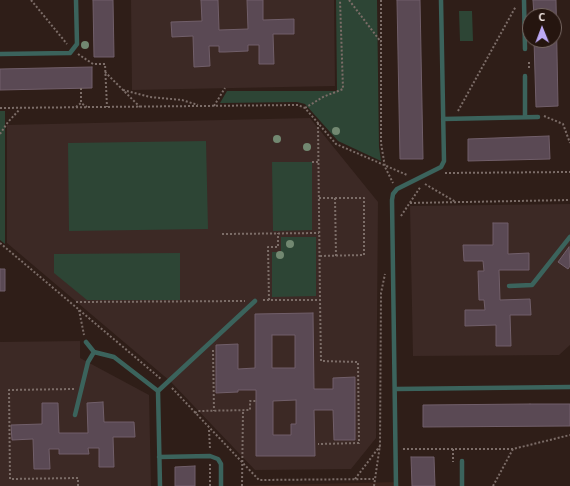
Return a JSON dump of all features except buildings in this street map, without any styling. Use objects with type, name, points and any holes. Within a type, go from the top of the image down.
[{"type":"lane","points":[[0,54],[70,53],[76,44],[76,0]]},
{"type":"lane","points":[[396,486],[392,200],[397,189],[441,167],[444,161],[442,0]]},
{"type":"lane","points":[[524,0],[525,49]]},
{"type":"lane","points":[[525,76],[525,117]]},
{"type":"lane","points":[[443,119],[538,117]]},
{"type":"lane","points":[[509,286],[532,284],[570,237]]},
{"type":"lane","points":[[160,486],[158,390],[255,301]]},
{"type":"lane","points":[[86,342],[94,352],[114,357],[158,390]]},
{"type":"lane","points":[[75,415],[88,362],[94,352]]},
{"type":"lane","points":[[395,389],[570,387]]},
{"type":"lane","points":[[159,457],[210,456],[218,459],[221,464],[222,486]]},
{"type":"lane","points":[[462,461],[462,486]]},
{"type":"path","points":[[31,0],[72,50],[92,64],[105,64],[107,107]]},
{"type":"path","points":[[305,108],[323,97],[343,89],[340,0]]},
{"type":"path","points":[[349,0],[381,43]]},
{"type":"path","points":[[381,0],[381,143],[385,167],[394,182],[390,185]]},
{"type":"path","points":[[454,118],[519,0]]},
{"type":"path","points":[[106,72],[140,107]]},
{"type":"path","points":[[81,88],[81,103]]},
{"type":"path","points":[[214,106],[225,88]]},
{"type":"path","points":[[123,90],[150,97],[182,100],[201,106]]},
{"type":"path","points":[[81,103],[87,107]]},
{"type":"path","points":[[75,107],[81,103]]},
{"type":"path","points":[[0,108],[298,105],[305,108],[336,144],[408,176]]},
{"type":"path","points":[[0,134],[8,122],[21,108]]},
{"type":"path","points":[[554,121],[560,122],[564,126],[570,143]]},
{"type":"path","points":[[318,123],[321,361],[358,362],[359,443],[318,444]]},
{"type":"path","points":[[312,162],[319,162]]},
{"type":"path","points":[[444,173],[570,172]]},
{"type":"path","points":[[401,216],[423,183],[457,202]]},
{"type":"path","points":[[319,198],[364,198],[364,255],[319,256]]},
{"type":"path","points":[[336,198],[336,256]]},
{"type":"path","points":[[410,203],[570,200]]},
{"type":"path","points":[[269,300],[268,247],[278,247],[278,233]]},
{"type":"path","points":[[222,234],[319,233]]},
{"type":"path","points":[[0,243],[166,383],[259,480],[374,479]]},
{"type":"path","points":[[374,486],[380,445],[381,293],[385,272]]},
{"type":"path","points":[[76,302],[320,300]]},
{"type":"path","points":[[79,309],[86,342]]},
{"type":"path","points":[[213,340],[214,410]]},
{"type":"path","points":[[78,486],[78,478],[10,479],[9,390],[81,389]]},
{"type":"path","points":[[195,413],[198,411],[214,410],[250,410],[250,401],[256,401]]},
{"type":"path","points":[[242,486],[243,410]]},
{"type":"path","points":[[396,449],[514,449],[570,435]]},
{"type":"path","points":[[403,441],[403,449]]},
{"type":"path","points":[[355,479],[380,445]]},
{"type":"path","points":[[493,486],[514,449]]},
{"type":"shaded area","points":[[131,0],[334,0],[335,86],[132,90]]},
{"type":"shaded area","points":[[310,118],[378,202],[376,438],[351,469],[255,470],[170,381],[7,243],[7,125]]},
{"type":"shaded area","points":[[570,204],[570,345],[559,355],[413,356],[410,206]]},
{"type":"shaded area","points":[[80,341],[80,358],[149,395],[151,486],[0,486],[0,342]]},
{"type":"shaded area","points":[[398,482],[399,486],[228,486]]},
{"type":"green space","points":[[336,0],[377,0],[379,147],[381,161],[338,141],[305,104],[297,102],[220,103],[227,91],[337,91]]},
{"type":"green space","points":[[459,11],[472,11],[473,41],[460,41]]},
{"type":"green space","points":[[0,111],[5,111],[5,244],[0,240]]},
{"type":"green space","points":[[206,141],[208,229],[69,231],[68,143]]},
{"type":"green space","points":[[272,162],[312,162],[312,230],[273,231]]},
{"type":"green space","points":[[281,237],[316,237],[316,296],[272,297],[272,252],[281,252]]},
{"type":"green space","points":[[180,253],[180,300],[87,300],[54,273],[54,254]]}]
